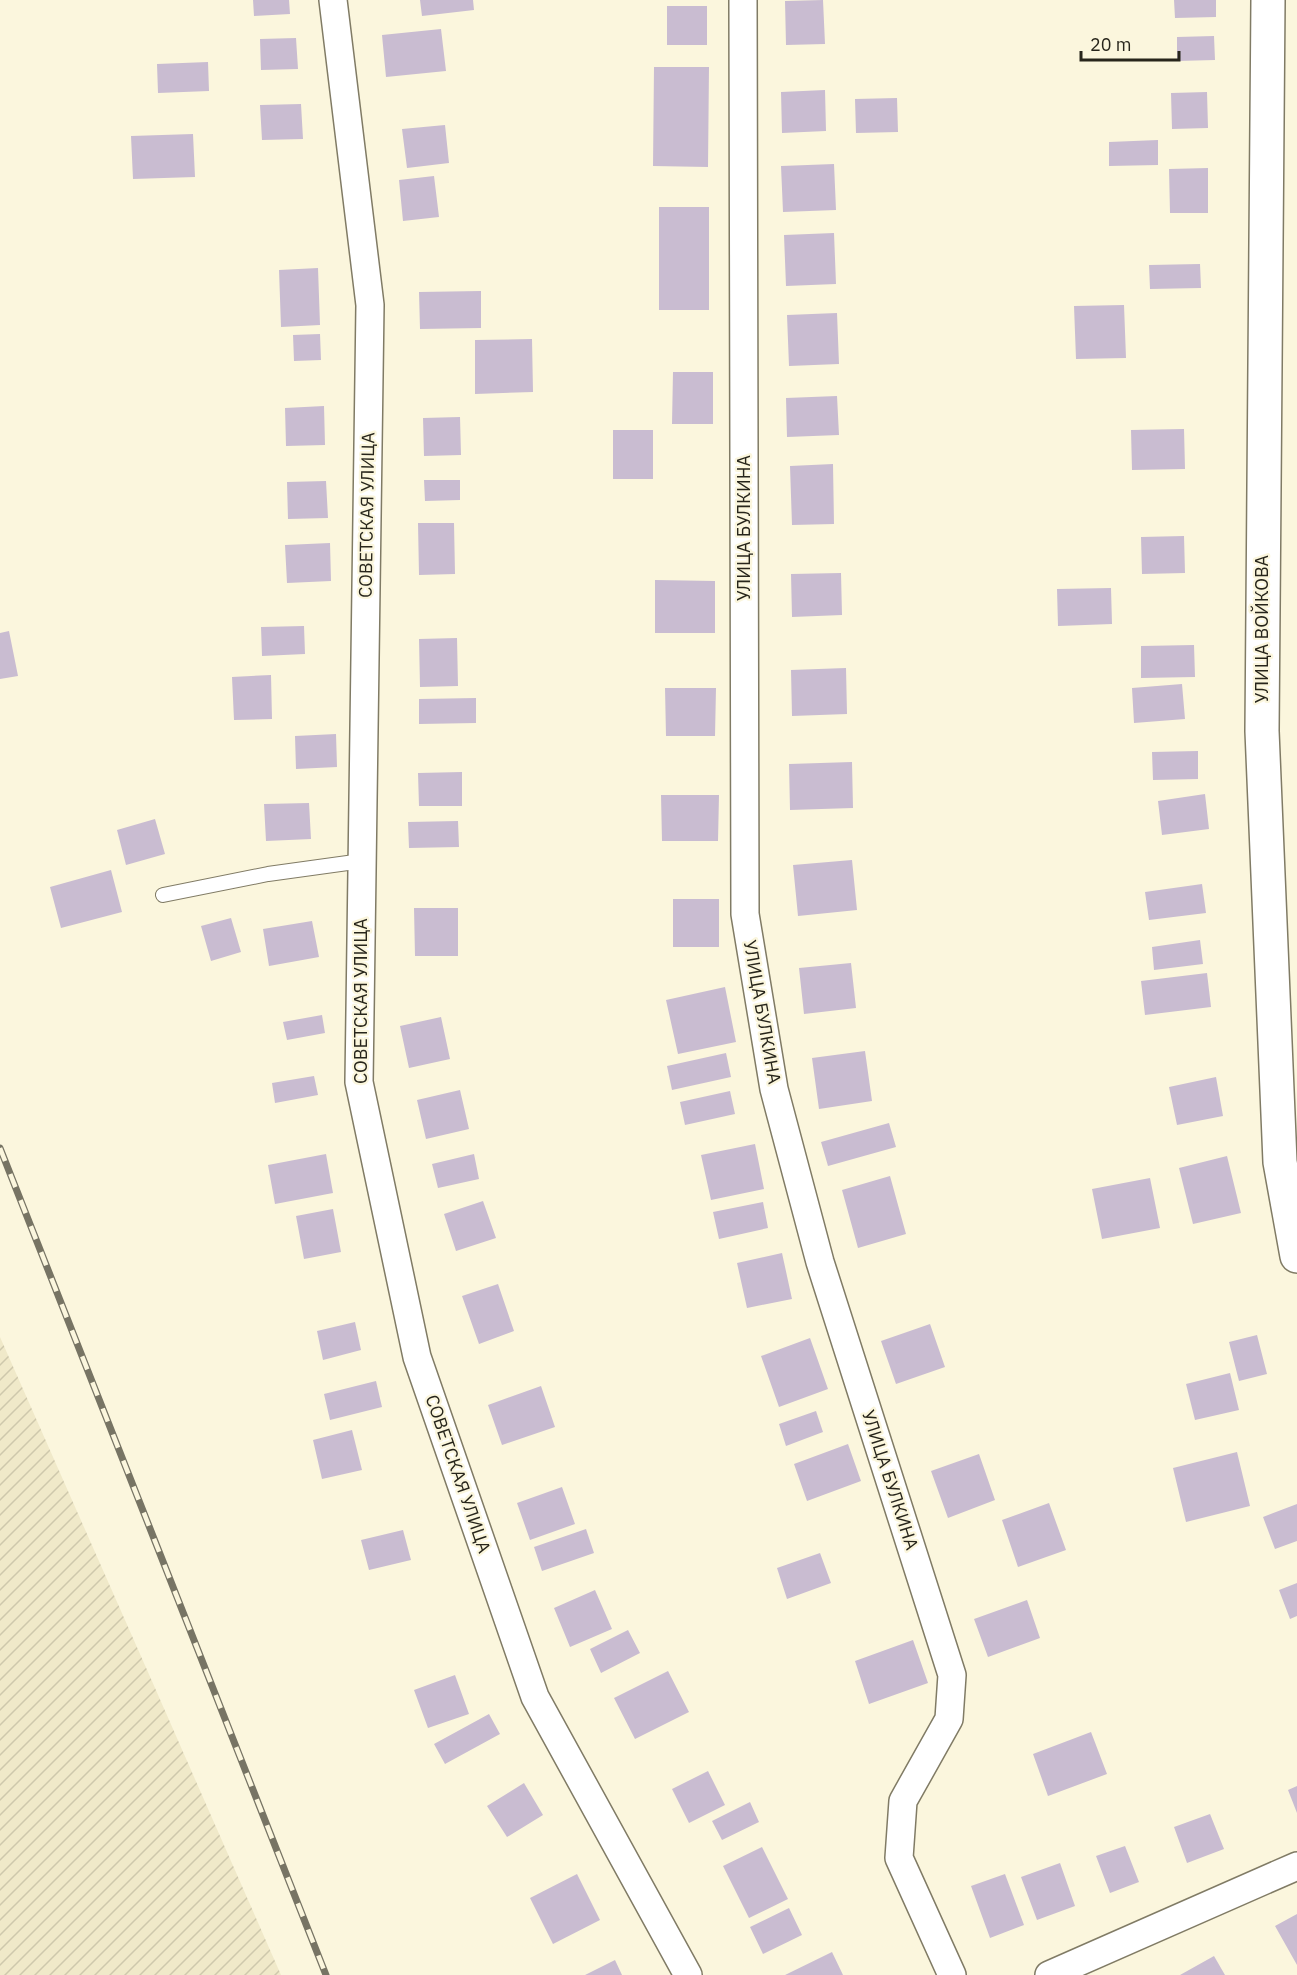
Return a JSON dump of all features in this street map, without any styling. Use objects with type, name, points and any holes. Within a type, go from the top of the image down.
[{"type":"main road","name":"УЛИЦА ВОЙКОВА","points":[[1268,0],[1262,731],[1280,1162],[1297,1256]]},
{"type":"street","name":"СОВЕТСКАЯ УЛИЦА","points":[[333,0],[370,305],[359,1082],[417,1357],[535,1697],[688,1975]]},
{"type":"street","name":"УЛИЦА БУЛКИНА","points":[[743,0],[745,914],[774,1089],[817,1250],[952,1675],[949,1719],[903,1801],[899,1858],[952,1975]]},
{"type":"street","points":[[1049,1975],[1297,1866]]},
{"type":"lane","points":[[163,894],[268,874],[362,861]]},
{"type":"shaded area","points":[[0,1337],[155,1688],[281,1975],[0,1975]]},
{"type":"building","points":[[253,0],[289,0],[290,14],[254,16]]},
{"type":"building","points":[[420,0],[473,0],[474,10],[422,16]]},
{"type":"building","points":[[823,0],[825,44],[786,45],[785,1]]},
{"type":"building","points":[[1174,0],[1216,0],[1216,17],[1175,18]]},
{"type":"building","points":[[667,6],[707,6],[707,45],[667,45]]},
{"type":"building","points":[[441,29],[446,71],[386,77],[382,35]]},
{"type":"building","points":[[1214,36],[1215,60],[1177,61],[1177,37]]},
{"type":"building","points":[[296,38],[298,69],[261,70],[260,39]]},
{"type":"building","points":[[208,62],[209,91],[158,93],[157,64]]},
{"type":"building","points":[[654,67],[709,67],[708,167],[653,166]]},
{"type":"building","points":[[825,90],[826,131],[782,133],[781,92]]},
{"type":"building","points":[[1207,92],[1208,128],[1172,129],[1171,93]]},
{"type":"building","points":[[897,98],[898,132],[856,133],[855,99]]},
{"type":"building","points":[[301,104],[303,139],[262,140],[260,105]]},
{"type":"building","points":[[445,125],[449,163],[407,168],[402,129]]},
{"type":"building","points":[[193,134],[195,177],[133,179],[131,136]]},
{"type":"building","points":[[1158,140],[1158,165],[1109,166],[1109,142]]},
{"type":"building","points":[[834,164],[836,210],[783,212],[781,166]]},
{"type":"building","points":[[1208,168],[1208,213],[1170,213],[1169,169]]},
{"type":"building","points":[[434,176],[439,217],[403,221],[399,180]]},
{"type":"building","points":[[659,207],[709,207],[709,310],[659,310]]},
{"type":"building","points":[[834,233],[836,284],[786,286],[784,235]]},
{"type":"building","points":[[1200,264],[1201,288],[1150,289],[1149,265]]},
{"type":"building","points":[[318,268],[320,325],[281,327],[279,270]]},
{"type":"building","points":[[481,291],[481,328],[420,329],[419,292]]},
{"type":"building","points":[[1124,305],[1126,358],[1076,359],[1074,306]]},
{"type":"building","points":[[837,313],[839,364],[789,366],[787,315]]},
{"type":"building","points":[[320,334],[321,360],[294,361],[293,335]]},
{"type":"building","points":[[532,339],[533,392],[475,394],[475,340]]},
{"type":"building","points":[[673,372],[713,372],[713,424],[672,424]]},
{"type":"building","points":[[837,396],[839,435],[787,437],[786,398]]},
{"type":"building","points":[[324,406],[325,445],[286,446],[285,408]]},
{"type":"building","points":[[460,417],[461,455],[424,456],[423,418]]},
{"type":"building","points":[[1184,429],[1185,469],[1132,470],[1131,430]]},
{"type":"building","points":[[613,430],[653,430],[653,479],[613,479]]},
{"type":"building","points":[[833,464],[834,524],[792,525],[790,466]]},
{"type":"building","points":[[424,480],[460,480],[460,500],[425,501]]},
{"type":"building","points":[[326,481],[328,518],[288,519],[287,482]]},
{"type":"building","points":[[418,523],[454,523],[455,574],[419,575]]},
{"type":"building","points":[[1184,536],[1185,573],[1142,574],[1141,537]]},
{"type":"building","points":[[330,543],[331,581],[287,583],[285,545]]},
{"type":"building","points":[[841,573],[842,615],[792,617],[791,574]]},
{"type":"building","points":[[655,580],[715,581],[715,633],[655,633]]},
{"type":"building","points":[[1111,588],[1112,624],[1058,626],[1057,589]]},
{"type":"building","points":[[304,626],[305,654],[262,656],[261,627]]},
{"type":"building","points":[[9,631],[18,676],[0,679],[0,633]]},
{"type":"building","points":[[457,638],[458,686],[420,687],[419,639]]},
{"type":"building","points":[[1194,645],[1195,677],[1141,678],[1141,646]]},
{"type":"building","points":[[846,668],[847,714],[792,716],[791,670]]},
{"type":"building","points":[[271,675],[272,719],[234,720],[232,677]]},
{"type":"building","points":[[1182,684],[1185,719],[1134,723],[1132,688]]},
{"type":"building","points":[[665,688],[716,688],[715,736],[666,736]]},
{"type":"building","points":[[476,698],[476,723],[419,724],[419,699]]},
{"type":"building","points":[[336,734],[337,767],[296,769],[295,736]]},
{"type":"building","points":[[1198,751],[1198,779],[1153,780],[1152,752]]},
{"type":"building","points":[[852,762],[853,808],[790,810],[789,764]]},
{"type":"building","points":[[462,772],[462,806],[419,806],[418,773]]},
{"type":"building","points":[[1205,794],[1209,829],[1162,835],[1158,801]]},
{"type":"building","points":[[661,795],[719,795],[718,841],[662,841]]},
{"type":"building","points":[[309,803],[311,839],[266,841],[264,804]]},
{"type":"building","points":[[155,819],[165,854],[126,865],[117,830]]},
{"type":"building","points":[[458,821],[459,847],[409,848],[408,822]]},
{"type":"building","points":[[852,860],[857,910],[798,916],[793,865]]},
{"type":"building","points":[[111,870],[122,912],[61,928],[50,887]]},
{"type":"building","points":[[1202,884],[1206,913],[1149,920],[1145,892]]},
{"type":"building","points":[[673,899],[719,899],[719,947],[673,947]]},
{"type":"building","points":[[414,908],[458,908],[458,956],[415,956]]},
{"type":"building","points":[[231,918],[241,952],[211,961],[201,926]]},
{"type":"building","points":[[312,921],[319,957],[269,966],[263,929]]},
{"type":"building","points":[[1200,940],[1203,964],[1154,970],[1152,947]]},
{"type":"building","points":[[851,963],[856,1008],[804,1014],[799,968]]},
{"type":"building","points":[[1207,973],[1211,1007],[1145,1015],[1141,981]]},
{"type":"building","points":[[725,987],[736,1042],[678,1054],[666,1000]]},
{"type":"building","points":[[322,1015],[325,1033],[287,1040],[283,1022]]},
{"type":"building","points":[[441,1017],[450,1059],[409,1068],[400,1026]]},
{"type":"building","points":[[865,1051],[872,1101],[819,1109],[812,1058]]},
{"type":"building","points":[[726,1053],[731,1077],[672,1090],[667,1066]]},
{"type":"building","points":[[314,1076],[318,1095],[275,1103],[272,1083]]},
{"type":"building","points":[[1216,1077],[1223,1116],[1177,1125],[1169,1087]]},
{"type":"building","points":[[460,1090],[469,1129],[426,1139],[417,1100]]},
{"type":"building","points":[[730,1091],[735,1114],[685,1125],[680,1102]]},
{"type":"building","points":[[889,1123],[896,1147],[828,1166],[821,1142]]},
{"type":"building","points":[[755,1144],[764,1189],[711,1200],[701,1155]]},
{"type":"building","points":[[326,1154],[333,1193],[275,1204],[268,1165]]},
{"type":"building","points":[[474,1154],[479,1179],[438,1188],[432,1164]]},
{"type":"building","points":[[1227,1156],[1241,1213],[1193,1224],[1179,1168]]},
{"type":"building","points":[[890,1176],[906,1234],[858,1248],[842,1190]]},
{"type":"building","points":[[1150,1178],[1160,1228],[1102,1239],[1092,1189]]},
{"type":"building","points":[[483,1201],[496,1238],[456,1251],[444,1214]]},
{"type":"building","points":[[763,1202],[768,1228],[719,1239],[713,1212]]},
{"type":"building","points":[[333,1209],[341,1252],[304,1259],[296,1216]]},
{"type":"building","points":[[782,1253],[792,1299],[747,1308],[737,1263]]},
{"type":"building","points":[[498,1284],[514,1331],[479,1344],[462,1296]]},
{"type":"building","points":[[355,1322],[361,1350],[323,1360],[317,1331]]},
{"type":"building","points":[[930,1324],[945,1367],[896,1384],[881,1341]]},
{"type":"building","points":[[1257,1335],[1267,1374],[1239,1381],[1229,1342]]},
{"type":"building","points":[[810,1338],[828,1389],[779,1407],[761,1356]]},
{"type":"building","points":[[1230,1373],[1239,1410],[1195,1420],[1186,1384]]},
{"type":"building","points":[[376,1381],[382,1407],[330,1420],[324,1394]]},
{"type":"building","points":[[541,1386],[555,1427],[502,1445],[488,1405]]},
{"type":"building","points":[[816,1411],[823,1432],[786,1446],[779,1424]]},
{"type":"building","points":[[352,1430],[362,1470],[322,1479],[313,1440]]},
{"type":"building","points":[[848,1444],[861,1481],[807,1501],[794,1464]]},
{"type":"building","points":[[1237,1452],[1250,1506],[1186,1522],[1173,1468]]},
{"type":"building","points":[[979,1454],[995,1500],[948,1518],[931,1471]]},
{"type":"building","points":[[562,1487],[575,1524],[530,1540],[517,1503]]},
{"type":"building","points":[[1049,1503],[1066,1550],[1018,1567],[1002,1520]]},
{"type":"building","points":[[1297,1504],[1297,1541],[1275,1549],[1263,1517]]},
{"type":"building","points":[[586,1529],[594,1553],[542,1571],[534,1547]]},
{"type":"building","points":[[403,1530],[411,1560],[369,1570],[361,1540]]},
{"type":"building","points":[[820,1553],[831,1583],[787,1599],[777,1568]]},
{"type":"building","points":[[1297,1583],[1297,1616],[1290,1619],[1279,1590]]},
{"type":"building","points":[[595,1590],[612,1629],[570,1647],[554,1608]]},
{"type":"building","points":[[1027,1600],[1040,1638],[988,1657],[974,1619]]},
{"type":"building","points":[[628,1630],[640,1653],[601,1673],[590,1649]]},
{"type":"building","points":[[913,1640],[928,1683],[869,1704],[855,1661]]},
{"type":"building","points":[[668,1671],[689,1712],[635,1739],[614,1698]]},
{"type":"building","points":[[455,1675],[469,1714],[428,1728],[414,1690]]},
{"type":"building","points":[[489,1714],[500,1734],[445,1764],[434,1744]]},
{"type":"building","points":[[1091,1732],[1107,1774],[1048,1796],[1033,1754]]},
{"type":"building","points":[[708,1771],[725,1805],[689,1823],[672,1789]]},
{"type":"building","points":[[524,1783],[543,1815],[507,1837],[487,1806]]},
{"type":"building","points":[[1297,1786],[1297,1813],[1288,1790]]},
{"type":"building","points":[[750,1802],[759,1822],[722,1840],[712,1821]]},
{"type":"building","points":[[1210,1814],[1224,1849],[1187,1863],[1174,1827]]},
{"type":"building","points":[[1125,1846],[1139,1882],[1110,1893],[1096,1856]]},
{"type":"building","points":[[762,1847],[788,1899],[749,1918],[723,1866]]},
{"type":"building","points":[[1060,1863],[1075,1906],[1037,1920],[1021,1877]]},
{"type":"building","points":[[577,1874],[600,1920],[553,1944],[530,1898]]},
{"type":"building","points":[[1005,1874],[1024,1925],[990,1938],[971,1886]]},
{"type":"building","points":[[789,1908],[802,1935],[763,1954],[750,1927]]},
{"type":"building","points":[[1297,1914],[1297,1965],[1275,1926]]},
{"type":"building","points":[[832,1952],[843,1975],[785,1975]]},
{"type":"building","points":[[1214,1956],[1225,1975],[1180,1975]]},
{"type":"building","points":[[615,1960],[622,1975],[585,1975]]},
{"type":"railway","points":[[0,1148],[326,1975]]}]
